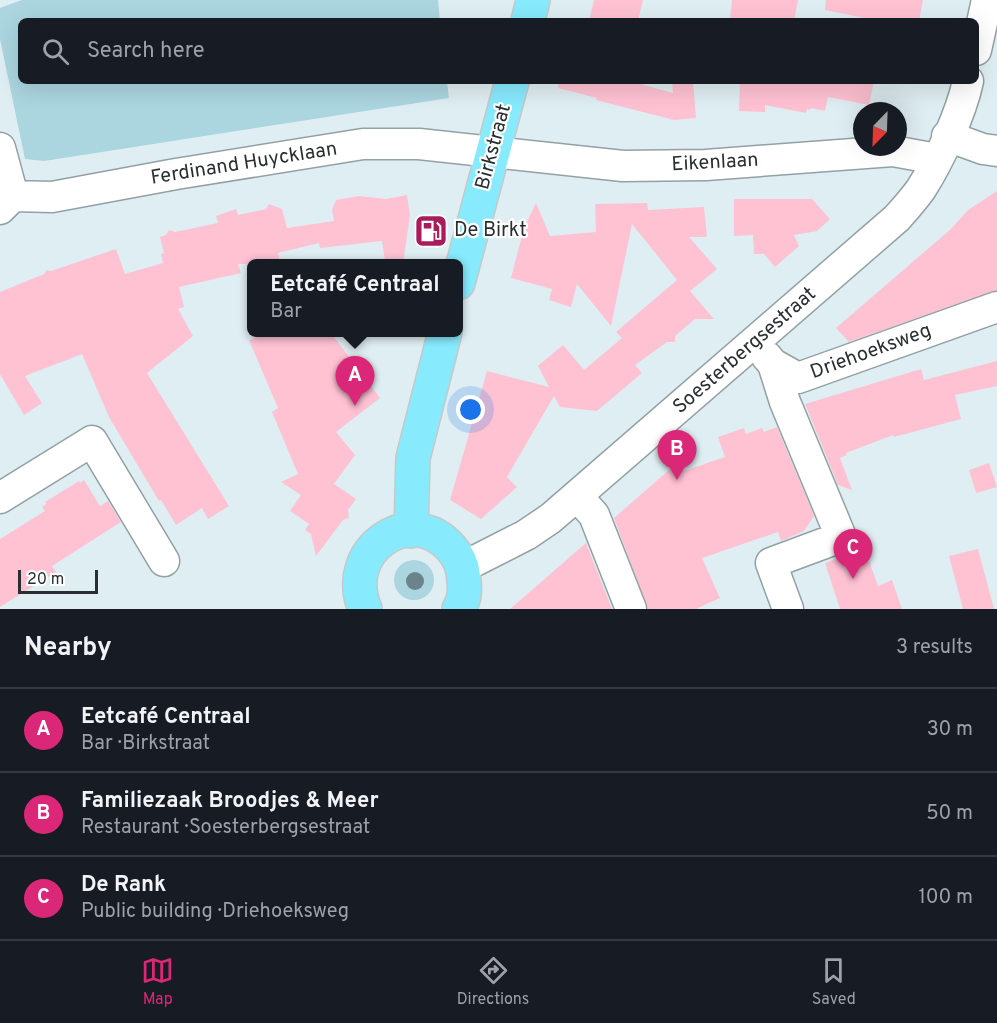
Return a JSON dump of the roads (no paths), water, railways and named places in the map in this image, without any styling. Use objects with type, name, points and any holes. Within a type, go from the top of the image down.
[{"type":"main road","points":[[529,18],[533,0]]},
{"type":"main road","name":"Birkstraat","points":[[463,267],[511,84]]},
{"type":"main road","points":[[411,531],[413,458],[444,337]]},
{"type":"main road","points":[[365,609],[359,592],[359,576],[364,561],[373,547],[386,537],[411,531],[433,535],[447,544],[458,556],[463,567],[465,588],[459,609]]},
{"type":"street","points":[[979,36],[987,0]]},
{"type":"street","name":"Soesterbergsestraat","points":[[463,567],[526,535],[551,518],[764,353],[897,218],[920,189],[942,148],[968,84]]},
{"type":"street","name":"Ferdinand Huycklaan","points":[[6,202],[52,198],[176,174],[363,144],[419,144],[493,151]]},
{"type":"street","points":[[0,148],[6,202]]},
{"type":"street","name":"Eikenlaan","points":[[493,151],[623,166],[706,165],[942,148],[997,151]]},
{"type":"street","name":"Driehoeksweg","points":[[764,353],[798,378],[997,307]]},
{"type":"street","name":"Soesterbergsestraat","points":[[764,353],[841,537],[771,562],[788,609]]},
{"type":"street","points":[[0,498],[92,441],[164,561]]},
{"type":"street","points":[[577,496],[594,515],[630,609]]},
{"type":"place","name":"De Birkt","points":[[431,231]]},
{"type":"place","name":"Eetcafé Centraal","points":[[355,406]]},
{"type":"place","name":"Familiezaak Broodjes & Meer","points":[[677,480]]},
{"type":"place","name":"De Rank","points":[[853,579]]}]
